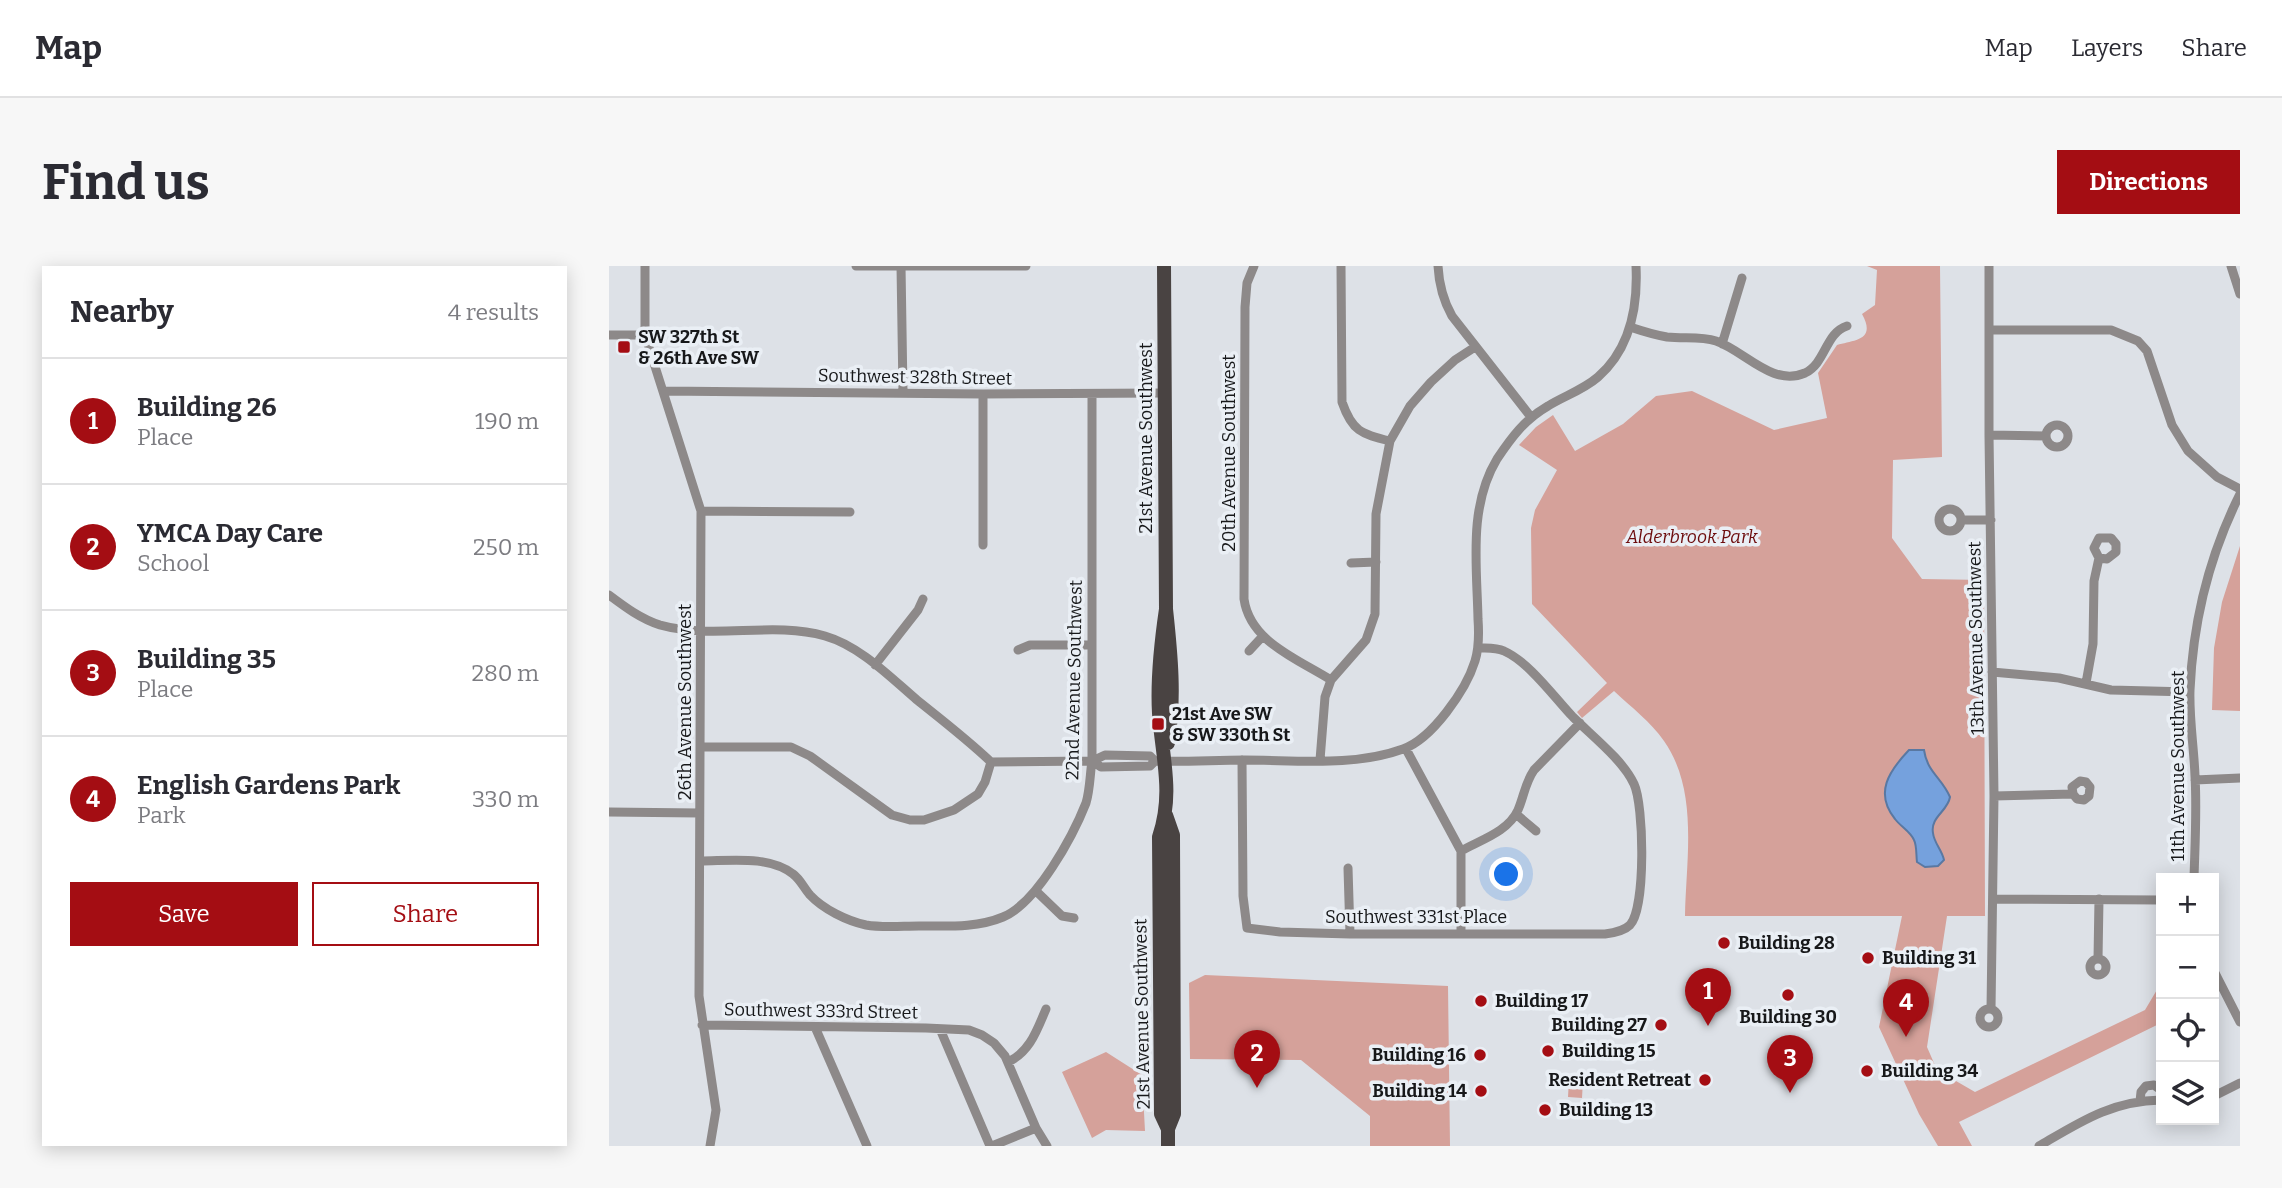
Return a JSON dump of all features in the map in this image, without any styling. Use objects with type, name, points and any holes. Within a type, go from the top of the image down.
[{"type":"main road","name":"21st Avenue Southwest","points":[[1164,266],[1166,610],[1173,709],[1161,761],[1167,815],[1159,837],[1160,1100],[1161,1114],[1168,1129],[1168,1146]]},
{"type":"street","name":"26th Avenue Southwest","points":[[645,266],[645,335],[701,512],[699,996],[716,1110],[711,1146]]},
{"type":"street","points":[[856,266],[1026,266]]},
{"type":"street","points":[[901,266],[903,393]]},
{"type":"street","name":"20th Avenue Southwest","points":[[1254,266],[1247,283],[1245,307],[1244,598],[1250,623],[1262,637]]},
{"type":"street","points":[[1341,266],[1342,402],[1348,420],[1360,432],[1390,441]]},
{"type":"street","points":[[1438,266],[1445,304],[1475,347],[1531,417]]},
{"type":"street","points":[[609,595],[638,615],[660,625],[701,631],[799,631],[827,637],[875,665],[991,762],[1092,761],[1101,767],[1150,766],[1161,761],[1372,758],[1406,749],[1433,728],[1459,694],[1470,673],[1478,648],[1476,539],[1480,500],[1488,475],[1514,435],[1531,417],[1598,377],[1617,355],[1635,309],[1636,266]]},
{"type":"street","name":"13th Avenue Southwest","points":[[1989,266],[1994,796],[1991,1009]]},
{"type":"street","points":[[2231,266],[2240,294]]},
{"type":"street","points":[[1722,345],[1742,278]]},
{"type":"street","points":[[1630,327],[1666,337],[1707,340],[1722,345],[1769,371],[1794,376],[1817,365],[1833,336],[1839,329],[1847,326]]},
{"type":"street","points":[[1989,330],[2111,330],[2138,341],[2147,351],[2172,425],[2188,451],[2217,477],[2240,489]]},
{"type":"street","points":[[609,335],[645,335]]},
{"type":"street","points":[[1320,760],[1322,712],[1332,680],[1360,648],[1371,631],[1375,614],[1376,514],[1390,441],[1410,406],[1431,382],[1455,360],[1475,347]]},
{"type":"street","name":"Southwest 328th Street","points":[[664,391],[1165,393]]},
{"type":"street","points":[[983,394],[983,545]]},
{"type":"street","name":"22nd Avenue Southwest","points":[[700,861],[755,861],[775,864],[794,874],[811,897],[835,913],[866,925],[950,926],[985,923],[1005,917],[1036,891],[1074,829],[1087,800],[1092,761],[1092,394]]},
{"type":"street","points":[[1989,435],[2046,436]]},
{"type":"street","name":"11th Avenue Southwest","points":[[2195,873],[2195,780],[2190,692],[2196,630],[2209,568],[2240,494]]},
{"type":"street","points":[[701,512],[850,512]]},
{"type":"street","points":[[1961,520],[1991,520]]},
{"type":"street","points":[[2086,683],[2093,644],[2094,581],[2099,558]]},
{"type":"street","points":[[1351,563],[1375,562]]},
{"type":"street","points":[[875,665],[918,611],[923,599]]},
{"type":"street","points":[[1249,651],[1262,637],[1332,680]]},
{"type":"street","points":[[1018,650],[1030,645],[1091,645]]},
{"type":"street","points":[[1461,851],[1502,829],[1516,814],[1528,778],[1580,723],[1513,656],[1503,650],[1478,648]]},
{"type":"street","points":[[1992,672],[2040,675],[2111,690],[2190,692]]},
{"type":"street","name":"Southwest 331st Place","points":[[1242,760],[1243,881],[1247,928],[1350,934],[1605,934],[1630,925],[1635,916],[1640,891],[1642,824],[1639,798],[1629,775],[1580,723]]},
{"type":"street","points":[[701,747],[791,747],[810,756],[892,815],[910,820],[924,820],[954,810],[978,794],[991,762]]},
{"type":"street","points":[[1406,749],[1461,851],[1461,933]]},
{"type":"street","points":[[2195,780],[2240,778]]},
{"type":"street","points":[[1994,796],[2073,794]]},
{"type":"street","points":[[609,812],[699,813]]},
{"type":"street","points":[[1516,814],[1536,831]]},
{"type":"street","points":[[1348,868],[1350,934]]},
{"type":"street","points":[[1036,891],[1062,916],[1074,918]]},
{"type":"street","points":[[1994,899],[2156,900]]},
{"type":"street","points":[[2098,959],[2099,899]]},
{"type":"street","points":[[2219,980],[2239,1016]]},
{"type":"street","points":[[1008,1062],[1022,1053],[1033,1039],[1046,1009]]},
{"type":"street","name":"Southwest 333rd Street","points":[[702,1025],[969,1030],[994,1043],[1008,1062],[1036,1128],[1047,1146]]},
{"type":"street","points":[[815,1027],[867,1146]]},
{"type":"street","points":[[940,1029],[991,1146],[1036,1128]]},
{"type":"street","points":[[2219,1094],[2240,1083]]},
{"type":"street","points":[[2140,1101],[2141,1092],[2146,1086],[2156,1086]]},
{"type":"street","points":[[2043,1145],[2081,1121],[2124,1103],[2156,1100]]},
{"type":"green space","name":"Alderbrook Park","points":[[1867,266],[1940,266],[1942,457],[1893,460],[1892,538],[1922,579],[1984,580],[1985,916],[1947,916],[1927,1047],[1937,1070],[1975,1092],[2145,1010],[2156,991],[2156,1025],[1959,1122],[1972,1146],[1938,1146],[1919,1114],[1879,1027],[1902,916],[1685,916],[1688,826],[1682,781],[1675,761],[1653,727],[1614,691],[1582,718],[1577,712],[1607,683],[1532,604],[1531,528],[1535,510],[1557,470],[1519,445],[1536,427],[1553,415],[1575,451],[1623,424],[1656,396],[1692,391],[1774,430],[1827,418],[1818,373],[1837,345],[1856,340],[1865,334],[1866,323],[1862,314],[1875,305],[1877,270]]},
{"type":"green space","points":[[2240,546],[2240,711],[2212,710],[2214,648],[2222,602]]},
{"type":"green space","points":[[1205,975],[1448,986],[1450,1146],[1370,1146],[1370,1116],[1301,1060],[1190,1059],[1189,983]]},
{"type":"green space","points":[[1106,1052],[1142,1075],[1145,1131],[1106,1130],[1092,1138],[1062,1072]]},
{"type":"green space","points":[[1569,1079],[1583,1080],[1582,1098],[1568,1097]]},
{"type":"water","points":[[1909,750],[1924,750],[1931,770],[1950,797],[1933,827],[1934,837],[1944,860],[1938,866],[1925,867],[1917,862],[1914,840],[1895,819],[1886,800],[1885,791],[1890,774]]},
{"type":"place","name":"SW 327th St & 26th Ave SW","points":[[624,347]]},
{"type":"place","name":"21st Ave SW & SW 330th St","points":[[1158,724]]},
{"type":"place","name":"Building 28","points":[[1724,943]]},
{"type":"place","name":"Building 31","points":[[1868,958]]},
{"type":"place","name":"Building 30","points":[[1788,995]]},
{"type":"place","name":"Building 17","points":[[1481,1001]]},
{"type":"place","name":"Building 27","points":[[1661,1025]]},
{"type":"place","name":"Building 26","points":[[1708,1026]]},
{"type":"place","name":"English Gardens Park","points":[[1906,1037]]},
{"type":"place","name":"Building 15","points":[[1548,1051]]},
{"type":"place","name":"Building 16","points":[[1480,1055]]},
{"type":"place","name":"Building 34","points":[[1867,1071]]},
{"type":"place","name":"Resident Retreat","points":[[1705,1080]]},
{"type":"place","name":"YMCA Day Care","points":[[1257,1088]]},
{"type":"place","name":"Building 14","points":[[1481,1091]]},
{"type":"place","name":"Building 35","points":[[1790,1093]]},
{"type":"place","name":"Building 13","points":[[1545,1110]]}]
